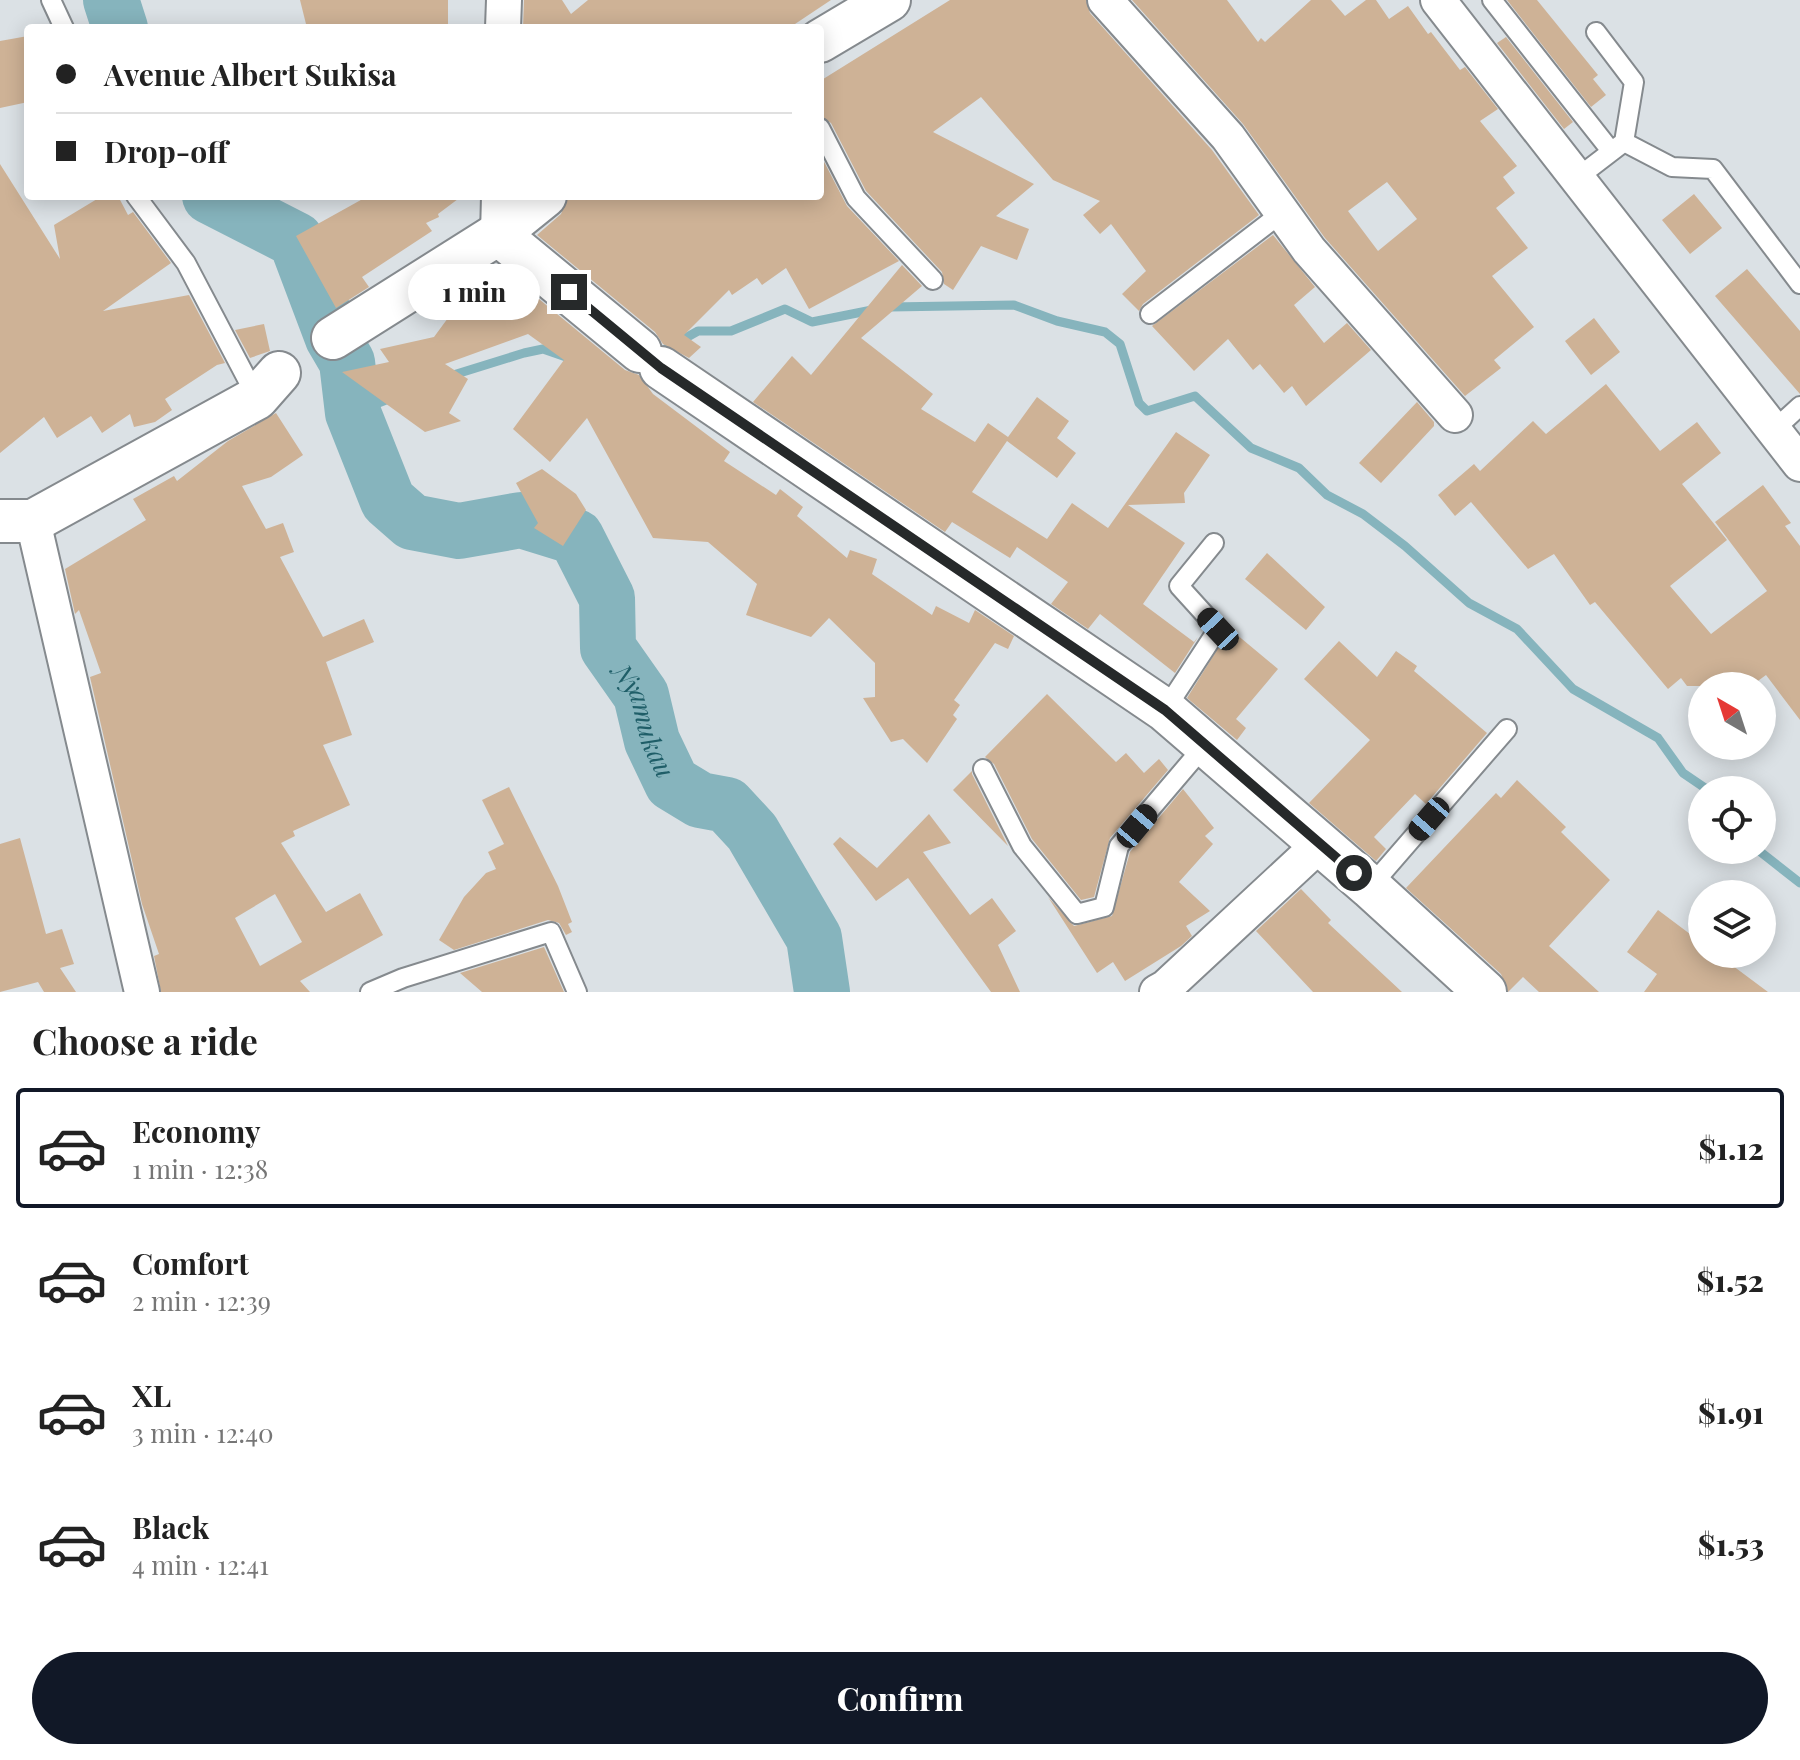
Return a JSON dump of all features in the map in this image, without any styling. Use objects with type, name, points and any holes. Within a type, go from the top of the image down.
[{"type":"street","points":[[503,24],[504,0]]},
{"type":"street","points":[[824,39],[889,0]]},
{"type":"street","points":[[1105,0],[1228,137],[1309,250],[1455,415]]},
{"type":"street","points":[[1438,0],[1800,464]]},
{"type":"street","points":[[350,327],[498,215],[535,200]]},
{"type":"street","points":[[498,215],[650,359],[1165,710],[1370,887],[1485,992]]},
{"type":"street","points":[[142,992],[17,521],[268,386]]},
{"type":"street","points":[[1157,992],[1320,844]]},
{"type":"lane","points":[[51,0],[62,24]]},
{"type":"lane","points":[[1492,0],[1618,146],[1672,167],[1713,169],[1800,284]]},
{"type":"lane","points":[[1577,178],[1618,146],[1634,82],[1596,32]]},
{"type":"lane","points":[[824,136],[856,198],[933,280]]},
{"type":"lane","points":[[139,200],[186,263],[268,386]]},
{"type":"lane","points":[[1150,314],[1283,212]]},
{"type":"lane","points":[[1774,430],[1800,406]]},
{"type":"lane","points":[[1165,710],[1218,629],[1179,586],[1214,543]]},
{"type":"lane","points":[[1370,887],[1507,729]]},
{"type":"lane","points":[[983,769],[1022,846],[1077,914],[1104,907],[1119,846],[1205,745]]},
{"type":"lane","points":[[370,992],[403,978],[551,932],[577,992]]},
{"type":"building","points":[[300,0],[448,0],[448,24],[306,24]]},
{"type":"building","points":[[524,0],[562,0],[571,14],[588,0],[831,0],[795,24],[523,24]]},
{"type":"building","points":[[950,0],[1086,0],[1090,13],[1212,150],[1259,215],[1143,304],[1139,311],[1122,294],[1146,271],[1111,224],[1100,234],[1083,215],[1100,201],[1053,180],[981,97],[933,132],[1034,184],[996,216],[1029,229],[1017,260],[981,246],[953,290],[944,284],[942,272],[866,191],[831,123],[824,119],[824,79]]},
{"type":"building","points":[[1132,0],[1227,0],[1258,42],[1261,38],[1265,42],[1311,0],[1331,0],[1345,16],[1366,0],[1376,0],[1389,19],[1408,6],[1428,34],[1431,32],[1460,70],[1465,67],[1498,109],[1480,121],[1517,166],[1503,177],[1515,193],[1496,208],[1528,248],[1492,276],[1534,327],[1494,360],[1501,368],[1465,396],[1325,238],[1243,124]],"holes":[[[1387,182],[1417,219],[1378,251],[1348,211]]]},
{"type":"building","points":[[1507,0],[1537,0],[1598,75],[1593,79],[1606,95],[1591,107]]},
{"type":"building","points":[[24,37],[24,103],[0,108],[0,41]]},
{"type":"building","points":[[1506,37],[1573,122],[1564,129],[1497,43]]},
{"type":"building","points":[[824,162],[847,206],[899,261],[809,309],[786,268],[762,285],[757,278],[732,295],[729,290],[684,335],[701,347],[689,358],[663,344],[655,332],[537,235],[561,214],[566,200],[824,200]]},
{"type":"building","points":[[0,164],[60,259],[54,225],[95,200],[120,200],[128,215],[133,212],[171,263],[103,311],[189,295],[225,363],[217,365],[165,399],[172,410],[155,422],[134,427],[130,414],[102,433],[91,416],[57,438],[44,417],[0,453]]},
{"type":"building","points":[[1694,194],[1722,228],[1690,254],[1662,220]]},
{"type":"building","points":[[361,200],[457,200],[438,214],[439,217],[426,223],[432,231],[362,277],[369,287],[336,308],[296,236]]},
{"type":"building","points":[[1273,235],[1315,287],[1294,305],[1324,343],[1347,323],[1371,350],[1306,406],[1292,386],[1284,393],[1260,364],[1253,370],[1228,339],[1194,371],[1152,326]]},
{"type":"building","points":[[902,265],[922,286],[861,338],[933,394],[921,409],[975,442],[988,423],[1008,437],[1037,397],[1069,421],[1057,438],[1076,453],[1057,478],[1007,441],[972,492],[1047,539],[1072,503],[1108,528],[1176,432],[1210,455],[1184,493],[1185,503],[1128,505],[1185,543],[1143,604],[1194,642],[1198,637],[1175,673],[1100,614],[1088,629],[1051,604],[1068,582],[1017,547],[1010,558],[952,522],[945,532],[753,402],[792,356],[811,375]]},
{"type":"building","points":[[500,267],[625,370],[639,375],[653,394],[730,452],[724,461],[776,495],[780,489],[803,507],[797,516],[847,558],[850,550],[877,559],[872,574],[932,615],[936,606],[969,623],[975,610],[1014,636],[1008,649],[995,643],[954,700],[960,705],[953,715],[957,719],[927,763],[903,739],[891,742],[863,698],[875,697],[875,663],[829,618],[811,637],[746,615],[757,584],[708,542],[653,538],[587,418],[550,462],[513,429],[564,360],[528,334],[445,364],[468,379],[449,413],[461,421],[425,432],[342,372],[389,362],[380,349],[434,337],[459,303],[474,313],[503,271]]},
{"type":"building","points":[[1747,269],[1800,331],[1800,394],[1715,296]]},
{"type":"building","points":[[1594,318],[1620,352],[1591,375],[1565,341]]},
{"type":"building","points":[[264,324],[270,351],[250,358],[235,330]]},
{"type":"building","points":[[1606,384],[1660,451],[1697,422],[1721,453],[1682,484],[1727,540],[1670,586],[1711,634],[1767,591],[1715,522],[1763,485],[1791,523],[1785,526],[1800,546],[1800,720],[1776,688],[1776,672],[1688,672],[1688,686],[1681,678],[1668,689],[1595,602],[1590,605],[1554,554],[1528,569],[1471,502],[1455,516],[1438,495],[1474,464],[1480,471],[1533,421],[1546,434]]},
{"type":"building","points":[[1417,402],[1434,426],[1381,483],[1359,463]]},
{"type":"building","points":[[276,413],[303,455],[271,477],[242,486],[266,529],[283,523],[294,552],[280,557],[323,637],[364,619],[374,642],[326,662],[352,735],[323,745],[350,805],[293,831],[295,836],[281,843],[326,912],[360,893],[383,935],[300,981],[310,992],[161,992],[154,956],[159,954],[142,904],[90,677],[101,673],[79,610],[75,614],[65,569],[146,520],[133,499],[174,476],[177,481],[228,441]],"holes":[[[275,894],[302,942],[260,966],[235,918]]]},
{"type":"building","points":[[542,469],[576,494],[586,510],[563,546],[534,528],[538,523],[516,483]]},
{"type":"building","points":[[1267,553],[1325,607],[1306,630],[1245,579]]},
{"type":"building","points":[[1230,629],[1278,669],[1236,719],[1246,728],[1237,740],[1187,698]]},
{"type":"building","points":[[1339,641],[1377,677],[1396,651],[1417,666],[1414,671],[1487,733],[1426,804],[1415,794],[1374,837],[1386,849],[1376,861],[1309,803],[1370,740],[1304,679]]},
{"type":"building","points":[[1047,694],[1116,762],[1126,753],[1144,773],[1159,759],[1168,770],[1110,838],[1094,897],[1081,900],[1032,839],[994,764],[985,757]]},
{"type":"building","points":[[972,771],[972,774],[1008,846],[953,790]]},
{"type":"building","points":[[1517,780],[1566,827],[1561,832],[1610,880],[1549,946],[1599,992],[1539,992],[1523,977],[1508,992],[1501,974],[1406,888],[1496,793],[1501,798]]},
{"type":"building","points":[[509,787],[558,886],[572,922],[568,924],[572,932],[566,935],[559,923],[548,920],[454,950],[439,940],[464,897],[486,873],[496,869],[488,852],[504,844],[482,800]]},
{"type":"building","points":[[1183,789],[1214,828],[1205,836],[1213,844],[1179,882],[1210,911],[1186,926],[1192,936],[1181,946],[1125,981],[1113,962],[1097,973],[1048,897],[1074,926],[1112,916],[1130,852]]},
{"type":"building","points":[[929,814],[951,843],[923,852],[970,915],[992,898],[1016,931],[998,945],[1020,992],[991,992],[908,878],[876,901],[833,844],[840,837],[877,868]]},
{"type":"building","points":[[20,838],[46,934],[62,929],[74,964],[60,968],[76,992],[44,992],[38,982],[0,992],[0,844]]},
{"type":"building","points":[[1301,889],[1331,920],[1328,923],[1402,992],[1313,992],[1256,931]]},
{"type":"building","points":[[1658,910],[1688,932],[1688,968],[1736,968],[1768,992],[1644,992],[1657,974],[1627,952]]},
{"type":"building","points":[[544,947],[564,992],[482,992],[460,973]]},
{"type":"waterway","name":"Nyamukau","points":[[111,0],[119,24]]},
{"type":"waterway","name":"Nyamukau","points":[[218,200],[296,240],[333,338],[347,362],[353,413],[388,501],[412,522],[459,531],[521,520],[576,537],[607,598],[608,648],[641,695],[652,741],[672,783],[700,800],[727,805],[752,832],[814,938],[822,992]]},
{"type":"waterway","points":[[890,307],[1014,305],[1057,321],[1105,332],[1120,344],[1139,403],[1147,411],[1195,396],[1251,448],[1299,468],[1327,495],[1363,514],[1405,546],[1469,603],[1517,629],[1573,689],[1658,738],[1688,776]]},
{"type":"waterway","points":[[657,354],[698,331],[731,331],[785,309],[812,322],[872,310]]},
{"type":"waterway","points":[[450,376],[543,349],[566,357]]},
{"type":"waterway","points":[[353,413],[391,398]]},
{"type":"waterway","points":[[1776,864],[1800,883]]},
{"type":"route","points":[[569,292],[661,368],[1165,710],[1354,873]]}]
